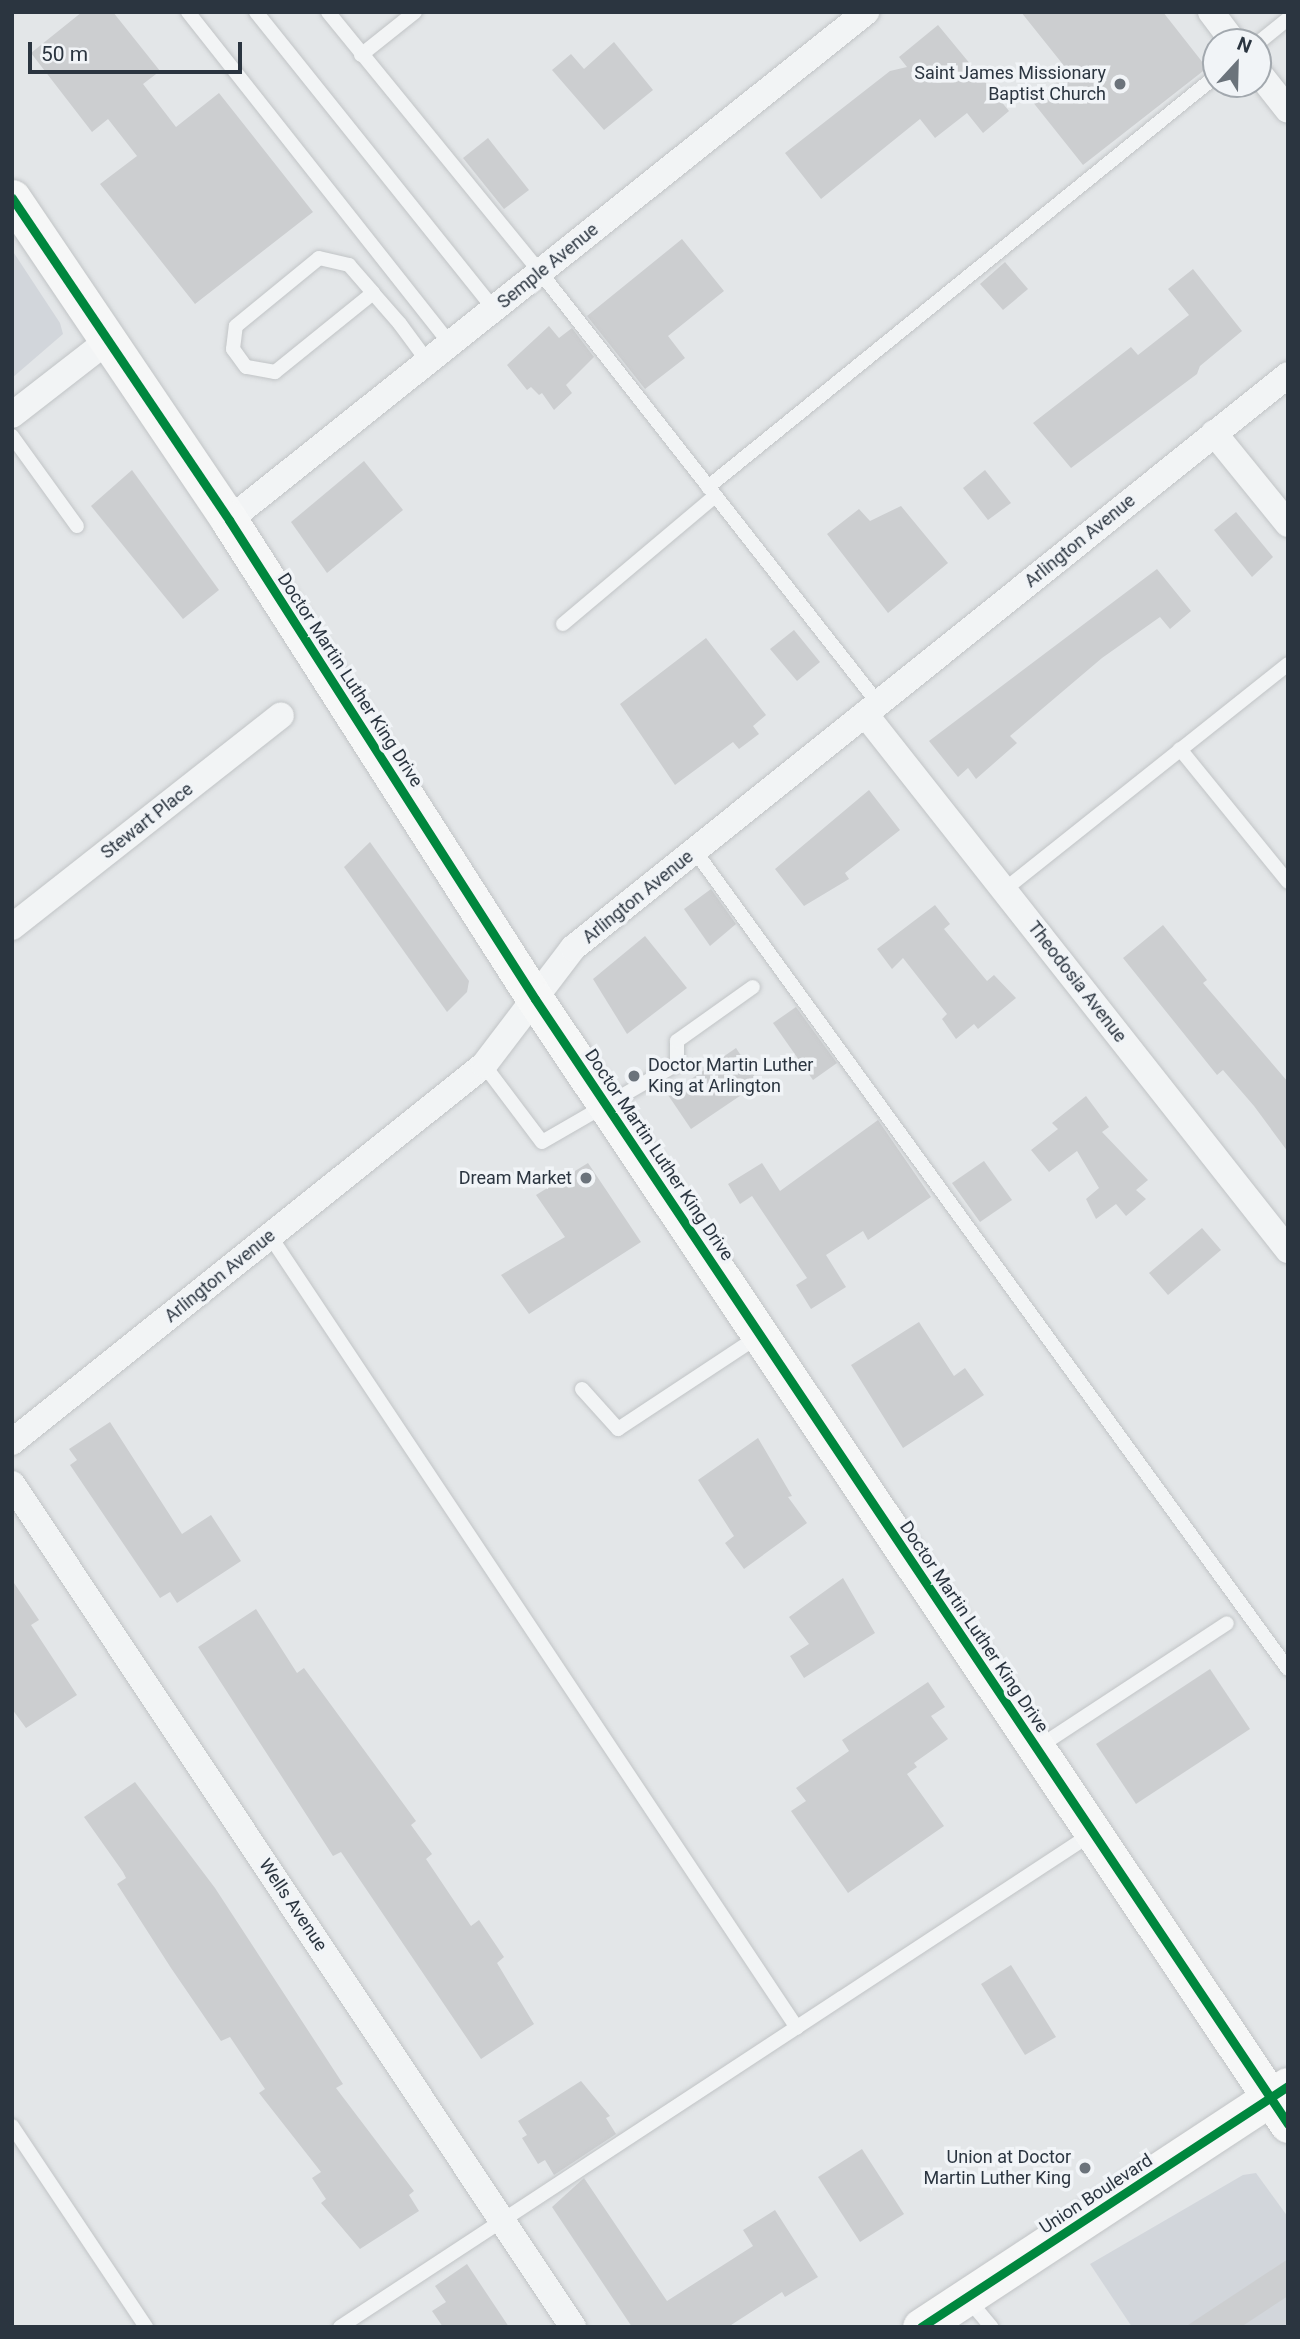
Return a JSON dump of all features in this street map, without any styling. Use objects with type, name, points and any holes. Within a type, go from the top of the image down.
[{"type":"main road","name":"Doctor Martin Luther King Drive","points":[[12,198],[106,342],[229,520],[536,999],[1036,1749],[1282,2103]]},
{"type":"main road","name":"Union Boulevard","points":[[920,2327],[1282,2103]]},
{"type":"street","name":"Semple Avenue","points":[[229,520],[866,12]]},
{"type":"street","points":[[1211,12],[1223,28]]},
{"type":"street","points":[[1272,90],[1288,110]]},
{"type":"street","points":[[12,415],[106,342]]},
{"type":"street","name":"Arlington Avenue","points":[[12,1442],[484,1065],[573,948],[1288,375]]},
{"type":"street","points":[[1214,433],[1288,524]]},
{"type":"street","name":"Theodosia Avenue","points":[[872,708],[1004,890],[1288,1250]]},
{"type":"street","name":"Stewart Place","points":[[12,927],[281,715]]},
{"type":"street","name":"Wells Avenue","points":[[12,1484],[573,2327]]},
{"type":"lane","points":[[188,12],[450,344]]},
{"type":"lane","points":[[256,12],[494,309]]},
{"type":"lane","points":[[328,12],[540,272],[712,491],[872,708]]},
{"type":"lane","points":[[361,55],[415,12]]},
{"type":"lane","points":[[1272,32],[1288,19]]},
{"type":"lane","points":[[563,624],[712,491],[1202,88]]},
{"type":"lane","points":[[373,292],[275,372],[246,367],[233,349],[236,326],[319,258],[349,265],[373,292],[428,362]]},
{"type":"lane","points":[[12,436],[77,526]]},
{"type":"lane","points":[[1004,890],[1288,664]]},
{"type":"lane","points":[[1180,749],[1288,883]]},
{"type":"lane","points":[[695,850],[1288,1669]]},
{"type":"lane","points":[[484,1065],[542,1142],[677,1064],[677,1041],[753,987]]},
{"type":"lane","points":[[270,1236],[797,2028]]},
{"type":"lane","points":[[582,1389],[618,1429],[760,1335]]},
{"type":"lane","points":[[1036,1749],[1227,1623]]},
{"type":"lane","points":[[340,2327],[1093,1833]]},
{"type":"lane","points":[[12,2126],[146,2327]]},
{"type":"lane","points":[[966,2297],[991,2327]]},
{"type":"shaded area","points":[[12,250],[60,323],[63,334],[12,378]]},
{"type":"shaded area","points":[[1256,2173],[1288,2217],[1288,2327],[1132,2327],[1090,2264],[1243,2175]]},
{"type":"building","points":[[82,12],[113,12],[160,71],[143,84],[176,127],[219,93],[313,212],[195,304],[100,184],[137,156],[108,119],[92,132],[31,53]]},
{"type":"building","name":"Saint James Missionary Baptist Church","points":[[1021,12],[1163,12],[1202,62],[1202,72],[1083,165],[1032,101],[1069,72]]},
{"type":"building","points":[[938,25],[1009,111],[983,133],[967,113],[935,138],[920,119],[821,199],[785,153],[890,71],[907,67],[899,57]]},
{"type":"building","points":[[614,42],[653,90],[604,130],[552,70],[571,54],[584,69]]},
{"type":"building","points":[[488,138],[529,190],[504,209],[463,158]]},
{"type":"building","points":[[682,239],[724,291],[668,336],[685,358],[645,389],[587,316]]},
{"type":"building","points":[[1005,262],[1028,289],[1003,310],[980,284]]},
{"type":"building","points":[[1193,269],[1242,331],[1200,366],[1197,374],[1071,468],[1033,423],[1131,347],[1138,355],[1189,315],[1168,289]]},
{"type":"building","points":[[549,326],[559,338],[572,328],[594,357],[566,385],[572,393],[554,410],[542,393],[539,395],[531,387],[527,390],[507,365]]},
{"type":"building","points":[[364,461],[403,510],[327,573],[291,522]]},
{"type":"building","points":[[132,470],[219,590],[183,619],[91,506]]},
{"type":"building","points":[[985,470],[1011,503],[988,520],[963,488]]},
{"type":"building","points":[[901,506],[948,563],[888,613],[827,534],[859,509],[870,521]]},
{"type":"building","points":[[1236,512],[1273,557],[1252,577],[1214,530]]},
{"type":"building","points":[[1157,569],[1191,611],[1170,629],[1160,617],[1102,658],[1010,736],[1017,743],[976,779],[968,768],[958,777],[929,741]]},
{"type":"building","points":[[794,630],[820,662],[797,681],[770,649]]},
{"type":"building","points":[[706,638],[766,715],[753,726],[759,734],[739,749],[733,742],[675,785],[620,704]]},
{"type":"building","points":[[869,790],[900,830],[845,873],[849,879],[804,906],[775,869]]},
{"type":"building","points":[[370,842],[469,981],[467,992],[447,1012],[344,867]]},
{"type":"building","points":[[711,889],[736,924],[710,946],[684,909]]},
{"type":"building","points":[[935,905],[950,924],[944,929],[987,981],[994,975],[1016,998],[978,1029],[974,1024],[956,1039],[942,1019],[947,1014],[903,958],[892,969],[877,949]]},
{"type":"building","points":[[1163,925],[1207,980],[1203,983],[1288,1082],[1288,1152],[1223,1070],[1217,1075],[1123,958]]},
{"type":"building","points":[[645,936],[687,988],[627,1034],[593,979]]},
{"type":"building","points":[[796,1007],[837,1063],[813,1080],[773,1023]]},
{"type":"building","points":[[736,1048],[759,1083],[691,1129],[668,1095]]},
{"type":"building","points":[[1086,1096],[1109,1127],[1102,1132],[1148,1180],[1136,1190],[1146,1199],[1126,1216],[1116,1204],[1096,1219],[1086,1199],[1099,1188],[1077,1151],[1049,1172],[1031,1150],[1058,1129],[1052,1123]]},
{"type":"building","points":[[878,1120],[931,1197],[868,1240],[863,1231],[826,1255],[846,1287],[811,1309],[796,1285],[807,1278],[752,1196],[740,1204],[728,1184],[762,1163],[780,1191]]},
{"type":"building","points":[[984,1161],[1012,1200],[980,1222],[952,1183]]},
{"type":"building","points":[[588,1163],[641,1242],[529,1314],[501,1275],[565,1237],[536,1195]]},
{"type":"building","points":[[1202,1228],[1221,1250],[1168,1295],[1149,1273]]},
{"type":"building","points":[[919,1322],[954,1376],[965,1368],[984,1395],[903,1448],[851,1365]]},
{"type":"building","points":[[110,1422],[182,1534],[211,1515],[241,1561],[177,1603],[170,1592],[160,1598],[70,1465],[77,1460],[69,1449]]},
{"type":"building","points":[[758,1438],[792,1496],[788,1497],[807,1523],[744,1569],[725,1543],[734,1536],[698,1480]]},
{"type":"building","points":[[843,1578],[875,1633],[804,1678],[790,1656],[809,1644],[789,1617]]},
{"type":"building","points":[[12,1580],[39,1620],[31,1625],[77,1695],[26,1728],[12,1709]]},
{"type":"building","points":[[256,1609],[297,1673],[304,1668],[416,1821],[411,1825],[432,1854],[426,1859],[471,1926],[479,1920],[504,1957],[497,1963],[534,2024],[481,2059],[341,1852],[333,1856],[198,1647]]},
{"type":"building","points":[[1210,1669],[1250,1729],[1136,1804],[1096,1744]]},
{"type":"building","points":[[928,1682],[945,1707],[931,1716],[948,1739],[914,1763],[917,1767],[907,1774],[944,1826],[848,1893],[791,1811],[806,1801],[796,1788],[849,1751],[842,1740]]},
{"type":"building","points":[[135,1782],[215,1888],[343,2084],[336,2088],[414,2191],[409,2195],[419,2211],[360,2249],[321,2203],[326,2199],[312,2178],[321,2172],[259,2093],[265,2089],[230,2037],[221,2041],[171,1968],[117,1884],[126,1878],[123,1872],[84,1817]]},
{"type":"building","points":[[1011,1965],[1056,2037],[1025,2055],[981,1984]]},
{"type":"building","points":[[581,2081],[610,2116],[606,2118],[616,2134],[554,2175],[545,2160],[538,2164],[522,2138],[527,2135],[518,2121]]},
{"type":"building","points":[[862,2149],[904,2214],[860,2242],[818,2177]]},
{"type":"building","points":[[584,2178],[667,2301],[753,2246],[743,2230],[775,2210],[818,2277],[785,2297],[782,2292],[728,2327],[632,2327],[552,2207]]},
{"type":"building","points":[[1288,2259],[1288,2296],[1241,2327],[1185,2327]]},
{"type":"building","points":[[467,2264],[509,2327],[443,2327],[432,2311],[446,2302],[435,2286]]},
{"type":"cycle path","points":[[12,198],[229,520],[535,999],[1288,2124]]},
{"type":"cycle path","points":[[921,2327],[1288,2086]]},
{"type":"place","name":"Saint James Missionary Baptist Church","points":[[1120,84]]},
{"type":"place","name":"Doctor Martin Luther King at Arlington","points":[[634,1076]]},
{"type":"place","name":"Dream Market","points":[[586,1178]]},
{"type":"place","name":"Union at Doctor Martin Luther King","points":[[1085,2168]]}]
